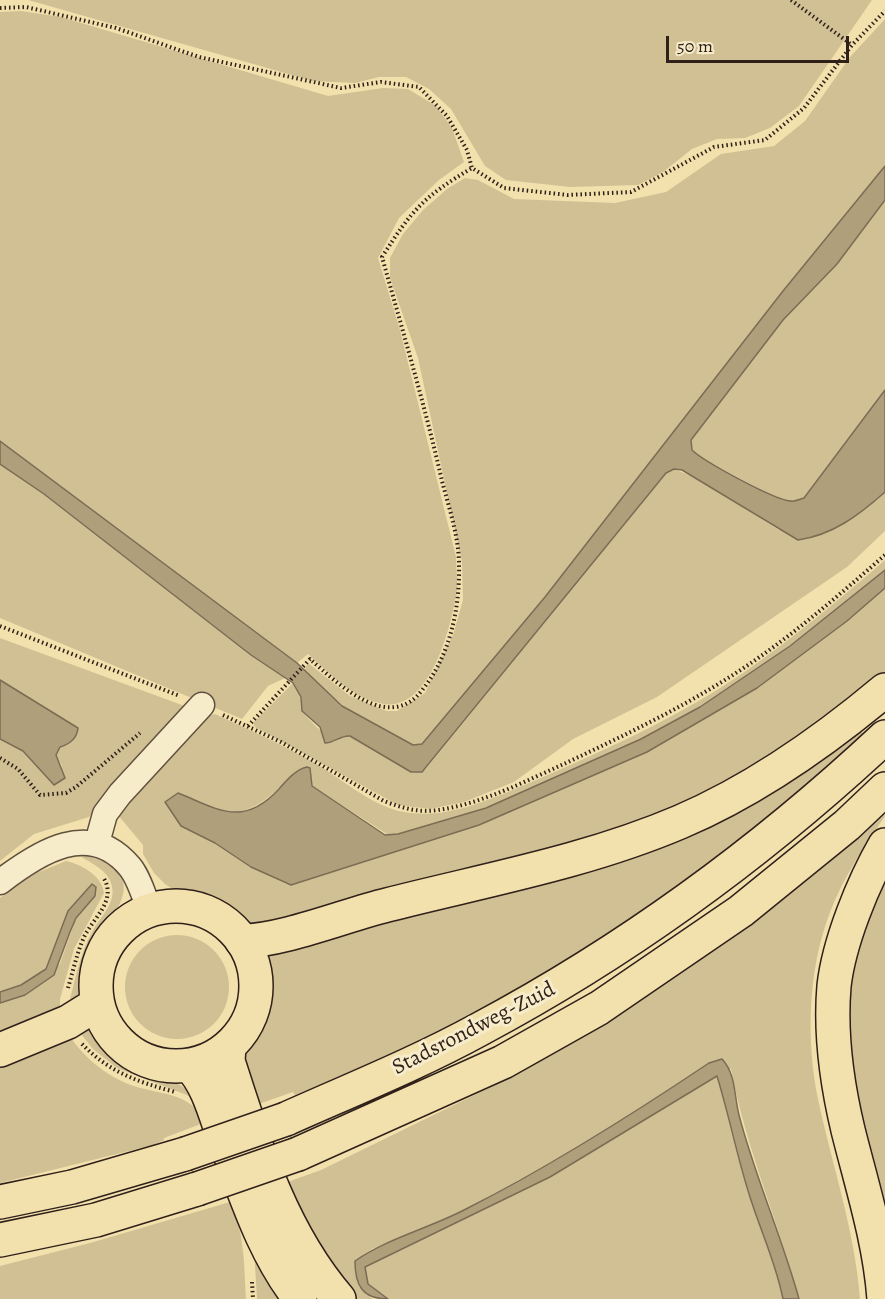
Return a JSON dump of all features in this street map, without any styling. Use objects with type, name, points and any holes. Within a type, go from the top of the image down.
[{"type":"main road","points":[[243,941],[258,941],[349,914],[580,857],[679,822],[738,794],[804,753],[885,690]]},
{"type":"main road","name":"Stadsrondweg-Zuid","points":[[0,1202],[72,1187],[185,1154],[286,1119],[479,1030],[583,971],[716,880],[818,800],[885,737]]},
{"type":"main road","name":"Stadsrondweg-Zuid","points":[[0,1240],[96,1220],[197,1189],[298,1154],[503,1062],[599,1008],[741,911],[847,825],[885,789]]},
{"type":"main road","points":[[884,1299],[874,1232],[848,1126],[834,1049],[834,985],[853,912],[885,845]]},
{"type":"main road","points":[[177,905],[203,910],[225,922],[243,941],[254,967],[256,996],[247,1023],[229,1046],[185,1080],[131,1053],[110,1032],[97,1004],[97,968],[106,946],[121,927],[149,909],[177,905]]},
{"type":"main road","points":[[0,1050],[68,1022],[88,1012],[97,1004]]},
{"type":"main road","points":[[229,1046],[228,1061],[280,1208],[315,1269],[339,1299]]},
{"type":"main road","points":[[185,1080],[197,1073],[217,1118],[263,1239],[278,1268],[300,1299]]},
{"type":"street","points":[[97,843],[105,814],[120,794],[202,705]]},
{"type":"street","points":[[0,882],[46,852],[85,840],[97,843],[117,854],[132,868],[149,909]]},
{"type":"path","points":[[791,0],[852,45]]},
{"type":"path","points":[[0,8],[26,7],[105,26],[199,57],[341,88],[381,82],[418,87],[447,116],[466,150],[471,168],[504,188],[568,195],[631,192],[714,147],[765,140],[804,108],[852,45],[885,11]]},
{"type":"path","points":[[471,168],[439,187],[419,203],[382,258],[438,462],[458,546],[458,603],[453,628],[429,682],[419,696],[406,705],[390,709],[379,707],[345,689],[310,659],[248,726],[401,808],[435,810],[457,806],[553,768],[646,724],[711,689],[823,609],[885,555]]},
{"type":"path","points":[[0,626],[181,697],[173,703]]},
{"type":"path","points":[[0,758],[18,769],[40,795],[66,793],[147,726]]},
{"type":"path","points":[[99,873],[107,884],[108,894],[104,906],[89,927],[79,951],[65,1000],[64,1011],[68,1022],[81,1044],[115,1071],[141,1083],[185,1080]]},
{"type":"path","points":[[252,1278],[253,1299]]},
{"type":"shaded area","points":[[28,0],[872,0],[799,106],[770,128],[745,138],[717,139],[692,149],[663,172],[638,185],[570,187],[506,180],[485,166],[451,109],[429,89],[406,77],[379,77],[355,83],[313,81]]},
{"type":"shaded area","points":[[21,11],[61,17],[328,96],[383,88],[408,89],[436,106],[452,128],[464,162],[439,180],[399,218],[378,258],[400,330],[456,557],[457,577],[457,589],[450,623],[436,662],[415,694],[400,703],[384,704],[362,697],[343,685],[308,654],[297,663],[0,441],[0,12]]},
{"type":"shaded area","points":[[885,19],[885,166],[783,291],[545,597],[422,744],[413,745],[350,712],[304,671],[308,663],[350,696],[387,711],[397,711],[425,693],[453,635],[463,600],[462,562],[418,358],[390,278],[390,258],[403,234],[423,210],[447,189],[465,178],[478,180],[514,199],[615,203],[666,192],[721,154],[774,146],[805,121],[850,57]]},
{"type":"shaded area","points":[[885,166],[885,200],[837,264],[783,320],[691,440],[692,450],[724,471],[771,495],[796,501],[804,498],[885,390],[885,492],[845,523],[823,534],[798,540],[682,470],[674,469],[666,473],[422,772],[411,772],[350,736],[325,743],[320,727],[302,711],[301,697],[293,683],[251,655],[44,494],[0,464],[0,441],[297,663],[342,706],[413,745],[422,744],[545,597],[783,291]]},
{"type":"shaded area","points":[[885,200],[885,390],[804,498],[791,502],[778,499],[698,456],[692,450],[691,440],[783,320],[837,264]]},
{"type":"shaded area","points":[[0,464],[44,494],[285,678],[268,686],[242,719],[0,618]]},
{"type":"shaded area","points":[[674,469],[696,478],[779,530],[876,501],[885,492],[885,531],[847,567],[657,697],[573,739],[514,782],[464,802],[430,809],[398,805],[255,727],[253,723],[293,683],[301,697],[302,711],[334,742],[343,735],[350,736],[411,772],[425,770],[666,473]]},
{"type":"shaded area","points":[[885,560],[885,570],[840,606],[772,658],[701,706],[655,732],[575,770],[461,816],[390,836],[312,786],[310,773],[302,768],[262,802],[240,811],[227,812],[212,809],[178,793],[166,802],[181,826],[215,843],[251,867],[286,884],[296,884],[479,825],[647,752],[757,688],[847,621],[885,588],[885,680],[800,746],[645,825],[342,907],[252,925],[221,904],[174,890],[165,884],[154,873],[143,854],[143,845],[118,815],[120,809],[203,718],[215,714],[301,755],[368,798],[392,809],[421,814],[470,806],[588,757],[641,732],[719,689],[780,646]]},
{"type":"shaded area","points":[[885,570],[885,588],[847,621],[757,688],[647,752],[479,825],[291,885],[251,867],[215,843],[181,826],[165,802],[178,793],[217,809],[241,812],[253,809],[266,801],[299,770],[307,767],[310,768],[312,786],[385,835],[398,834],[486,808],[641,739],[700,707],[790,646]]},
{"type":"shaded area","points":[[0,638],[190,708],[123,775],[89,817],[34,834],[0,861],[0,739],[23,751],[54,784],[62,766],[56,755],[60,747],[75,738],[78,728],[0,680]]},
{"type":"shaded area","points":[[0,680],[78,728],[75,738],[60,747],[56,755],[65,778],[54,785],[23,751],[0,739]]},
{"type":"shaded area","points":[[858,728],[864,735],[800,790],[666,894],[596,941],[450,1026],[373,1063],[295,1095],[293,1092],[250,1107],[241,1066],[244,1055],[264,1019],[269,1000],[268,970],[264,951],[585,864]]},
{"type":"shaded area","points":[[881,812],[885,816],[861,851],[829,915],[817,959],[811,1006],[814,1076],[848,1223],[860,1299],[799,1299],[745,1127],[731,1069],[610,1129],[465,1210],[414,1234],[372,1249],[355,1261],[363,1291],[373,1299],[349,1299],[279,1185],[321,1170],[501,1082],[599,1024]]},
{"type":"shaded area","points":[[80,856],[93,856],[108,862],[120,874],[124,885],[118,908],[90,952],[80,988],[68,1007],[84,950],[110,903],[113,890],[106,874]]},
{"type":"shaded area","points":[[66,861],[79,865],[96,876],[104,893],[74,949],[60,999],[60,1016],[0,1040],[0,1003],[25,995],[60,964],[76,918],[95,896],[92,884],[68,911],[46,969],[21,985],[0,992],[0,898],[24,878]]},
{"type":"shaded area","points":[[885,873],[885,1248],[846,1029],[851,964]]},
{"type":"shaded area","points":[[92,884],[96,887],[95,896],[76,918],[54,975],[25,995],[0,1003],[0,992],[21,985],[46,969],[68,911]]},
{"type":"shaded area","points":[[177,935],[197,939],[214,950],[225,967],[229,987],[225,1007],[214,1024],[197,1035],[177,1039],[157,1035],[140,1024],[129,1007],[125,987],[129,967],[140,950],[157,939]]},
{"type":"shaded area","points":[[92,1024],[109,1049],[124,1062],[141,1072],[176,1083],[187,1089],[197,1099],[117,1068],[93,1049],[77,1029]]},
{"type":"shaded area","points":[[68,1033],[87,1057],[112,1076],[131,1085],[183,1100],[199,1112],[206,1122],[164,1138],[153,1145],[0,1183],[0,1060]]},
{"type":"shaded area","points":[[722,1059],[730,1071],[745,1138],[799,1299],[783,1299],[745,1182],[717,1076],[550,1177],[365,1267],[368,1284],[388,1299],[372,1296],[362,1289],[356,1277],[355,1261],[395,1239],[466,1209],[529,1176],[620,1121],[709,1063]]},
{"type":"shaded area","points":[[718,1075],[741,1167],[783,1299],[388,1299],[368,1284],[364,1267],[550,1177]]},
{"type":"shaded area","points":[[230,1202],[241,1237],[246,1299],[0,1299],[0,1266],[90,1243]]},
{"type":"shaded area","points":[[254,1249],[292,1299],[257,1299]]}]
